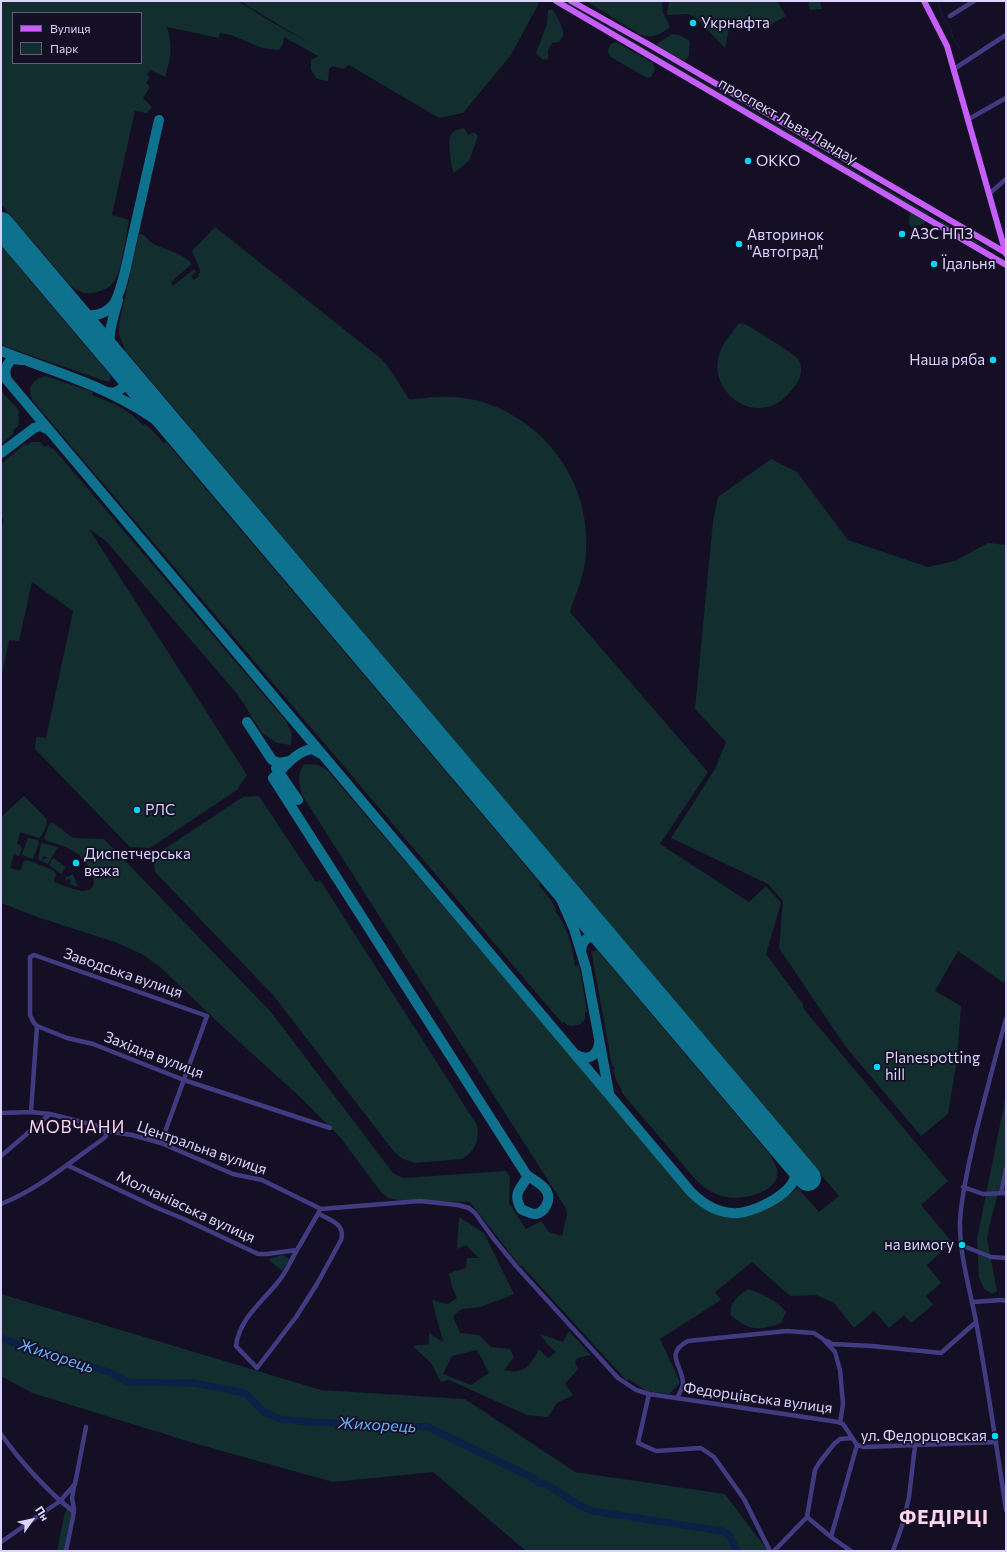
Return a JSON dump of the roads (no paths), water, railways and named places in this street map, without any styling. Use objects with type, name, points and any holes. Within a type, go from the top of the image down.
[{"type":"main road","name":"проспект Льва Ландау","points":[[556,1],[1006,265]]},
{"type":"main road","name":"проспект Льва Ландау","points":[[571,1],[1006,253]]},
{"type":"main road","points":[[924,1],[947,46],[1006,253]]},
{"type":"main road","points":[[621,40],[625,32]]},
{"type":"main road","points":[[934,223],[939,214]]},
{"type":"street","points":[[950,16],[974,1]]},
{"type":"street","points":[[954,69],[1006,35]]},
{"type":"street","points":[[968,120],[1006,98]]},
{"type":"street","points":[[989,194],[1006,179]]},
{"type":"street","name":"Заводська вулиця","points":[[37,1026],[30,1015],[30,956],[34,955],[208,1016],[184,1080]]},
{"type":"street","points":[[1006,1019],[990,1074],[963,1187],[960,1220],[961,1245],[973,1302],[1006,1510]]},
{"type":"street","points":[[31,1112],[37,1026]]},
{"type":"street","name":"Західна вулиця","points":[[37,1026],[68,1038],[93,1044],[184,1080],[330,1128]]},
{"type":"street","points":[[161,1143],[184,1080]]},
{"type":"street","name":"Центральна вулиця","points":[[1,1113],[31,1112],[50,1114],[98,1126],[106,1131],[132,1135],[161,1143],[233,1174],[262,1180],[320,1211]]},
{"type":"street","points":[[1,1156],[50,1114]]},
{"type":"street","points":[[1,1204],[30,1190],[68,1165],[103,1139],[106,1136],[106,1131]]},
{"type":"street","name":"Молчанівська вулиця","points":[[68,1165],[148,1205],[184,1219],[258,1254],[297,1250]]},
{"type":"street","points":[[963,1187],[983,1194],[1003,1193],[1006,1169]]},
{"type":"street","name":"Федорцівська вулиця","points":[[320,1211],[393,1202],[431,1202],[458,1205],[469,1208],[475,1213],[516,1266],[618,1378],[636,1390],[649,1394],[840,1422],[843,1424],[857,1445]]},
{"type":"street","points":[[320,1211],[342,1229],[343,1234],[341,1240],[317,1284],[296,1317],[257,1368],[236,1346],[237,1335],[257,1304],[279,1282],[320,1211]]},
{"type":"street","points":[[961,1245],[991,1257],[1006,1258]]},
{"type":"street","points":[[973,1302],[1006,1301]]},
{"type":"street","points":[[677,1398],[683,1384],[675,1355],[679,1346],[688,1340],[787,1331],[814,1333],[832,1344],[872,1346],[941,1353],[976,1322]]},
{"type":"street","points":[[823,1339],[835,1352],[840,1370],[843,1404],[840,1422]]},
{"type":"street","points":[[649,1394],[638,1443],[656,1451],[700,1448],[714,1457],[744,1500],[770,1551]]},
{"type":"street","points":[[66,1551],[74,1512],[72,1498],[86,1427]]},
{"type":"street","points":[[1,1434],[10,1447],[60,1502],[74,1512]]},
{"type":"street","points":[[774,1551],[807,1517],[815,1470],[819,1463],[834,1444],[840,1439],[852,1438]]},
{"type":"street","points":[[831,1537],[857,1445],[864,1447],[915,1446],[996,1442]]},
{"type":"street","points":[[893,1551],[903,1523],[909,1497],[915,1446]]},
{"type":"street","points":[[1,1542],[60,1502],[75,1484]]},
{"type":"street","points":[[807,1517],[848,1550]]},
{"type":"waterway","points":[[938,1],[942,16],[950,27],[953,38],[960,49]]},
{"type":"waterway","name":"Жихорець","points":[[1,1338],[73,1364],[85,1365],[109,1372],[128,1382],[194,1383],[245,1393],[264,1412],[280,1419],[311,1422],[428,1427],[533,1478],[539,1483],[546,1484],[580,1506],[592,1511],[722,1531],[729,1535],[737,1551]]},
{"type":"place","name":"Укрнафта","points":[[693,23]]},
{"type":"place","name":"ОККО","points":[[748,161]]},
{"type":"place","name":"АЗС НПЗ","points":[[902,234]]},
{"type":"place","name":"Авторинок \"Автоград\"","points":[[739,244]]},
{"type":"place","name":"Їдальня","points":[[934,264]]},
{"type":"place","name":"Наша ряба","points":[[993,360]]},
{"type":"place","name":"РЛС","points":[[137,810]]},
{"type":"place","name":"Диспетчерська вежа","points":[[76,863]]},
{"type":"place","name":"Planespotting hill","points":[[877,1067]]},
{"type":"place","name":"на вимогу","points":[[962,1245]]},
{"type":"place","name":"ул. Федорцовская","points":[[995,1436]]},
{"type":"district","name":"МОВЧАНИ","points":[[77,1127]]},
{"type":"district","name":"ФЕДІРЦІ","points":[[944,1518]]}]
